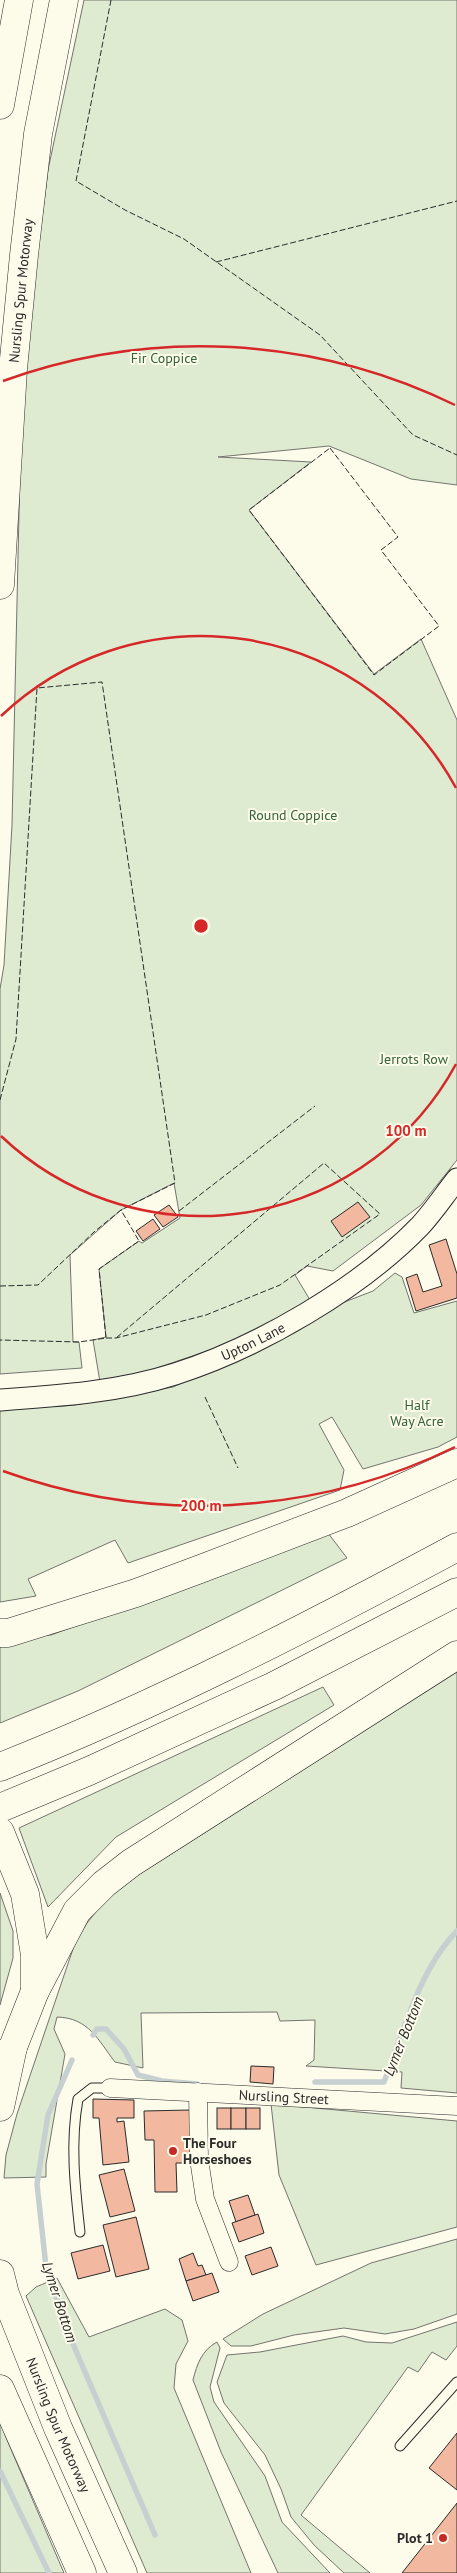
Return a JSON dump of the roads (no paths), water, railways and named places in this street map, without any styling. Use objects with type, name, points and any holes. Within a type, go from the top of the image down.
[{"type":"highway","points":[[0,105],[19,0]]},
{"type":"highway","name":"Nursling Spur Motorway","points":[[0,585],[12,369],[24,255],[38,134],[64,0]]},
{"type":"highway","points":[[0,1633],[8,1633],[136,1593],[348,1513],[457,1464]]},
{"type":"highway","points":[[0,1767],[65,1742],[296,1632],[457,1547]]},
{"type":"highway","points":[[0,1808],[89,1771],[274,1686],[457,1592]]},
{"type":"highway","points":[[0,2108],[6,2054],[35,1991],[77,1911],[104,1884],[131,1863],[457,1655]]},
{"type":"highway","points":[[0,1832],[25,1894],[31,1919],[35,1955],[35,1991]]},
{"type":"highway","name":"Nursling Spur Motorway","points":[[0,2274],[5,2294],[58,2428],[122,2573]]},
{"type":"highway","points":[[0,2389],[82,2573]]},
{"type":"street","name":"Upton Lane","points":[[0,1400],[97,1392],[175,1374],[239,1348],[300,1317],[371,1269],[420,1226],[457,1179]]},
{"type":"street","name":"Nursling Street","points":[[110,2088],[457,2106]]},
{"type":"street","points":[[198,2092],[198,2159],[205,2199],[229,2262]]},
{"type":"lane","points":[[80,2232],[73,2174],[74,2120],[78,2099],[92,2088],[110,2088]]},
{"type":"lane","points":[[400,2446],[457,2382]]},
{"type":"waterway","name":"Lymer Bottom","points":[[315,2082],[384,2082],[423,1982],[444,1946],[457,1931]]},
{"type":"waterway","name":"Lymer Bottom","points":[[93,2035],[97,2029],[106,2029],[124,2049],[138,2075],[162,2081],[197,2084]]},
{"type":"waterway","name":"Lymer Bottom","points":[[72,2060],[48,2115],[37,2184],[46,2267],[70,2337],[155,2535]]},
{"type":"waterway","name":"Lymer Bottom","points":[[0,2471],[49,2573]]},
{"type":"place","name":"The Four Horseshoes","points":[[173,2151]]},
{"type":"place","name":"Plot 1","points":[[443,2538]]},
{"type":"park label","name":"Fir Coppice","points":[[164,358]]},
{"type":"park label","name":"Round Coppice","points":[[293,815]]},
{"type":"park label","name":"Jerrots Row","points":[[414,1059]]},
{"type":"park label","name":"Half Way Acre","points":[[417,1414]]}]
